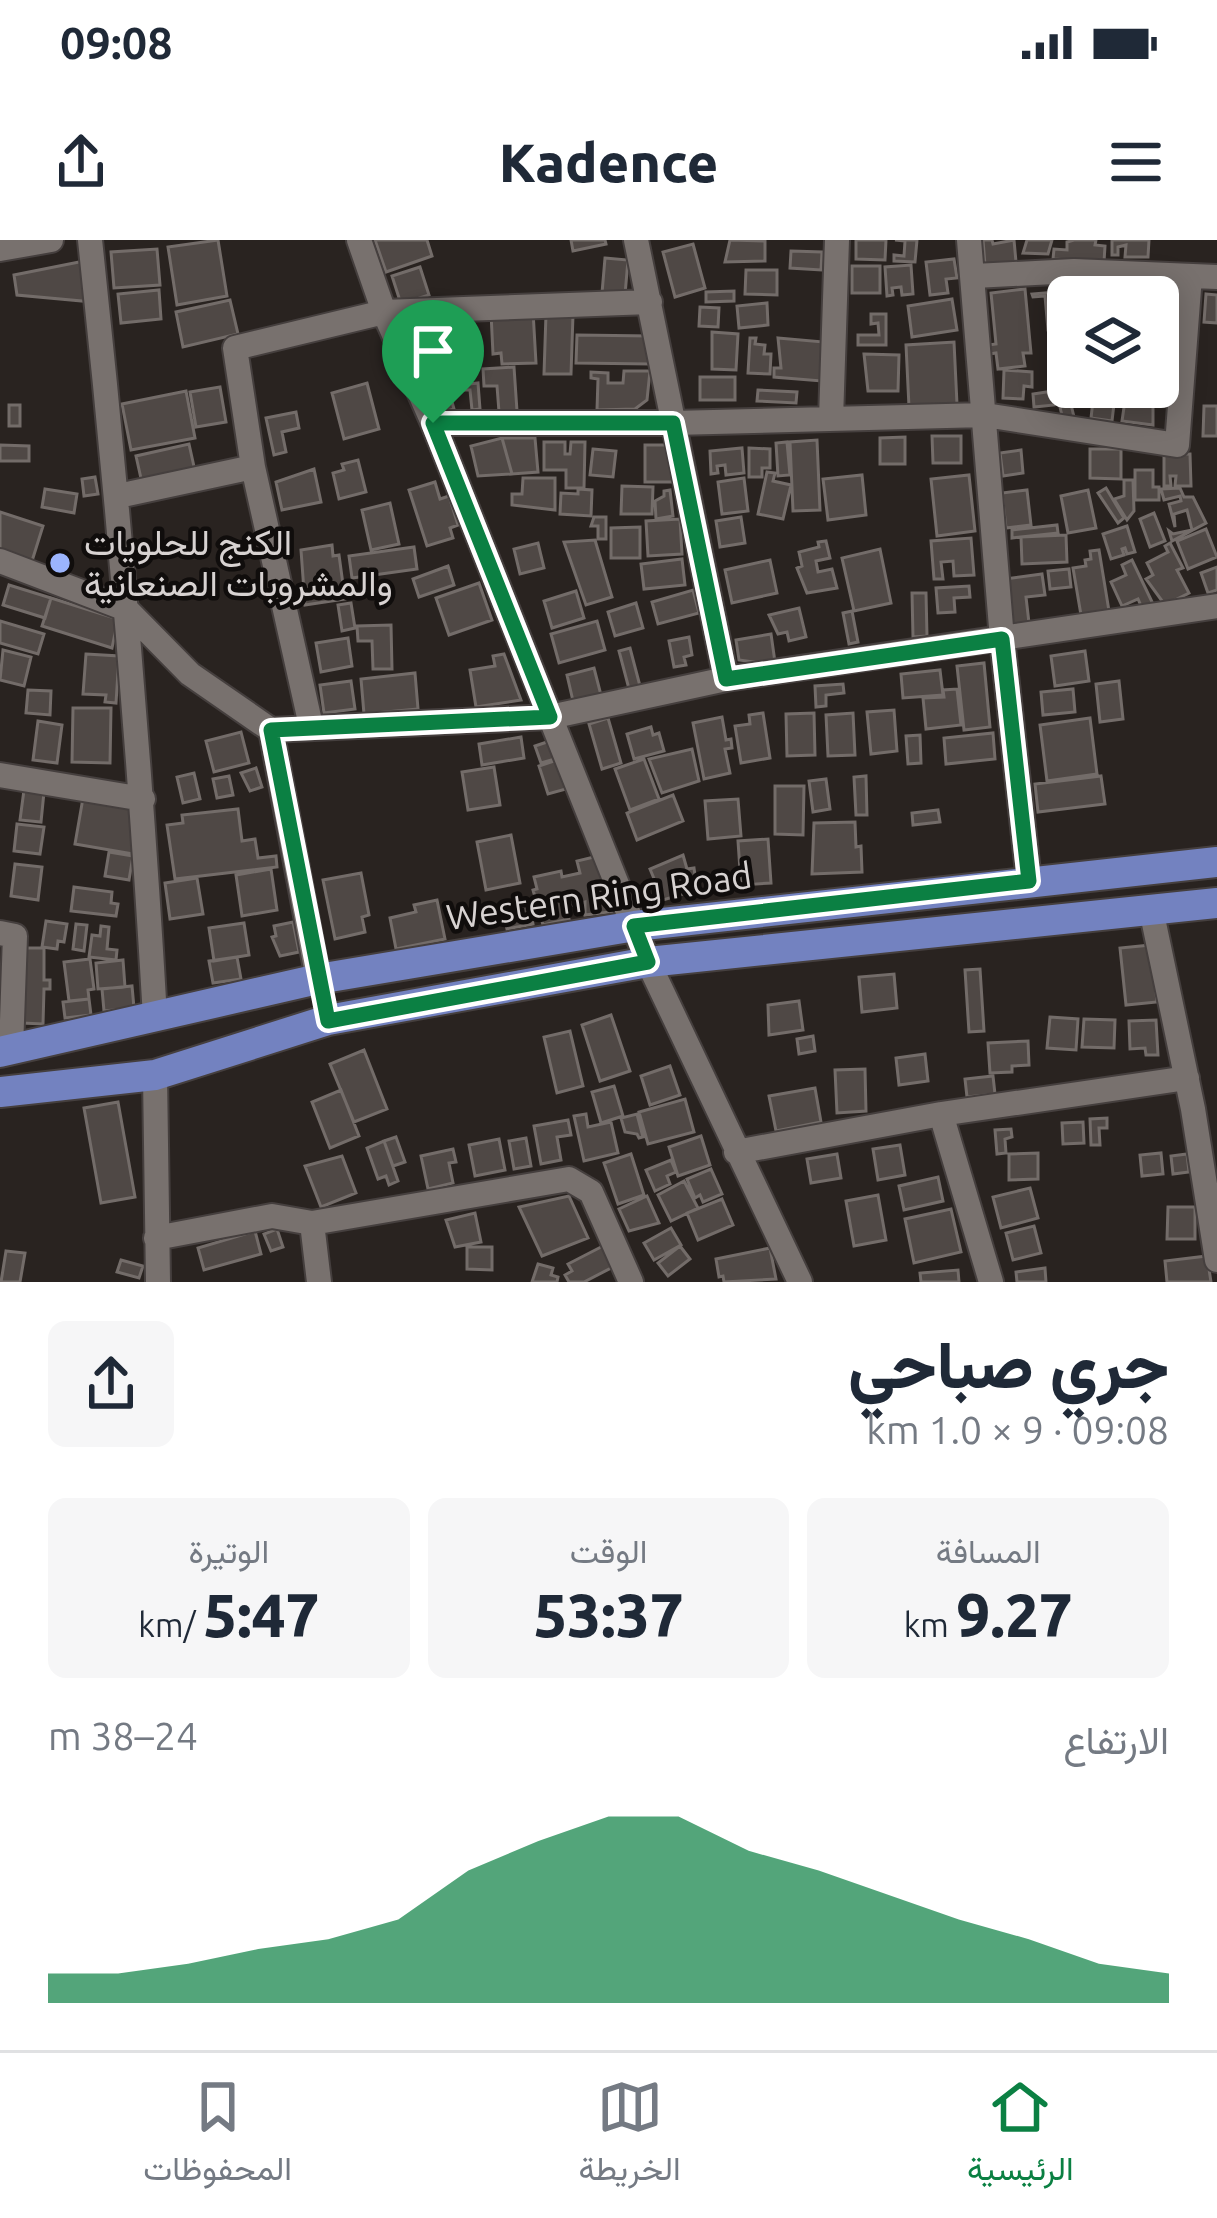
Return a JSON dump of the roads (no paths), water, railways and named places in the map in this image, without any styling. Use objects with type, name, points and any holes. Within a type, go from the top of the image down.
[{"type":"main road","name":"Western Ring Road","points":[[6,1051],[318,979],[634,926],[1217,862]]},
{"type":"main road","name":"Western Ring Road","points":[[0,1092],[155,1075],[328,1021],[648,962],[1217,903]]},
{"type":"main road","points":[[318,979],[328,1021]]},
{"type":"street","points":[[0,249],[51,240]]},
{"type":"street","points":[[90,240],[118,496],[154,1017]]},
{"type":"street","points":[[359,240],[648,962],[799,1282]]},
{"type":"street","points":[[636,240],[726,679]]},
{"type":"street","points":[[831,419],[837,240]]},
{"type":"street","points":[[969,240],[1002,639],[1029,881]]},
{"type":"street","points":[[974,276],[1074,271],[1217,277]]},
{"type":"street","points":[[433,423],[985,415],[1177,445],[1190,276]]},
{"type":"street","points":[[311,726],[253,466],[235,348],[384,312],[650,302]]},
{"type":"street","points":[[118,496],[253,466]]},
{"type":"street","points":[[84,592],[108,586],[122,551]]},
{"type":"street","points":[[0,561],[126,608],[190,674],[271,730],[550,717],[726,679],[1217,606]]},
{"type":"street","points":[[271,730],[318,979]]},
{"type":"street","points":[[0,775],[142,799]]},
{"type":"street","points":[[1151,910],[1187,1078],[1217,1257]]},
{"type":"street","points":[[0,933],[16,936],[6,1051]]},
{"type":"street","points":[[155,1075],[158,1282]]},
{"type":"street","points":[[736,1152],[941,1114],[1187,1078]]},
{"type":"street","points":[[941,1114],[991,1282]]},
{"type":"street","points":[[156,1238],[272,1216],[313,1223],[569,1180],[591,1192],[632,1282]]},
{"type":"street","points":[[313,1223],[319,1282]]},
{"type":"place","name":"الكنج للحلويات والمشروبات الصنعانية","points":[[60,563]]}]
